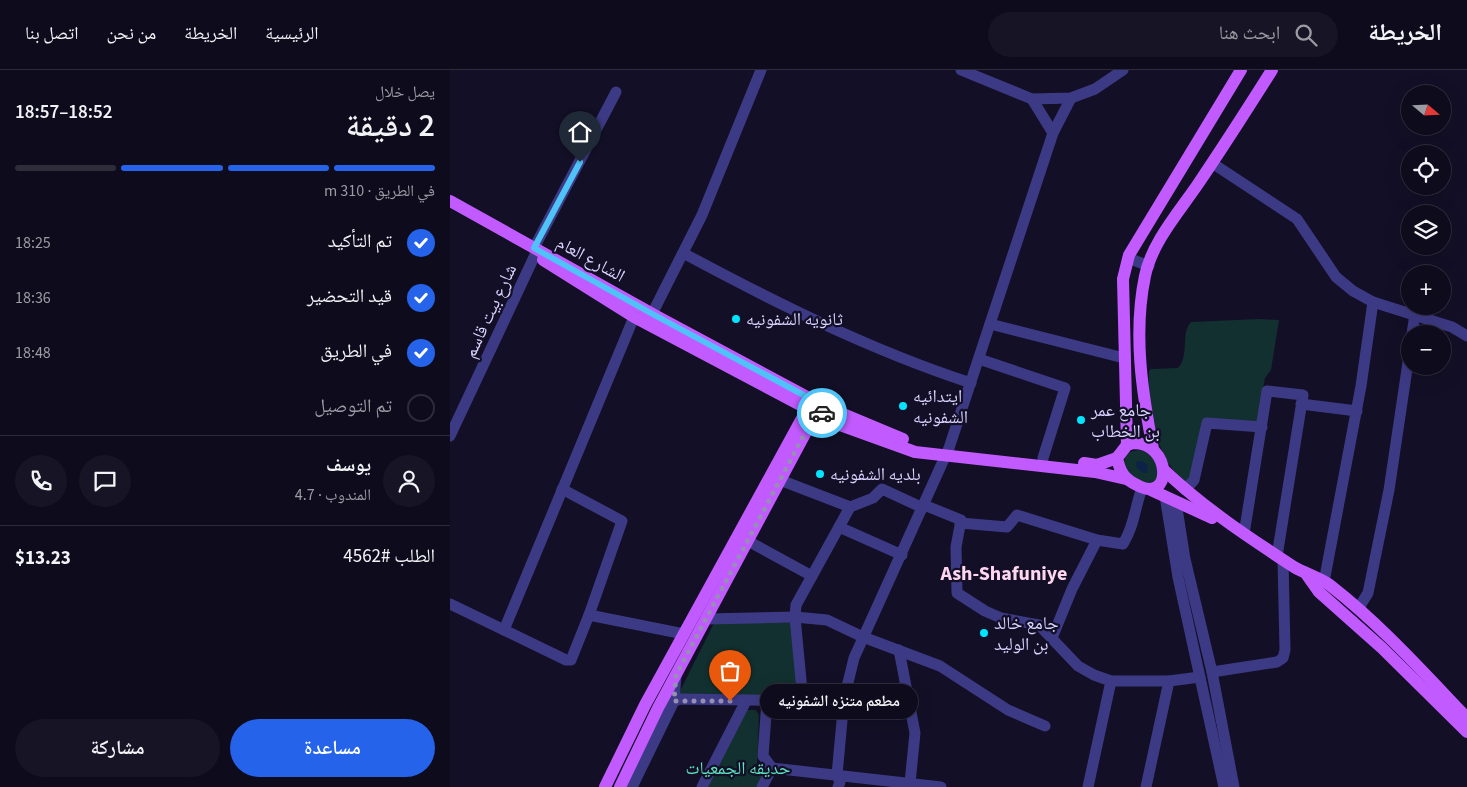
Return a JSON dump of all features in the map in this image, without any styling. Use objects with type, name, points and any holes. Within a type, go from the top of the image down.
[{"type":"main road","points":[[1232,527],[1185,490],[1164,470],[1153,448],[1143,396],[1140,347],[1141,300],[1149,266],[1155,251],[1272,70]]},
{"type":"main road","points":[[948,451],[1043,458],[1097,465],[1117,458],[1127,445],[1123,278],[1128,258],[1237,71]]},
{"type":"main road","name":"الشارع العام","points":[[450,201],[535,251],[634,317],[812,410]]},
{"type":"main road","name":"الشارع العام","points":[[535,251],[652,314],[812,410]]},
{"type":"main road","points":[[812,410],[914,443],[948,451],[1095,472],[1126,479],[1232,527],[1307,575],[1324,582],[1358,609],[1386,634],[1467,718]]},
{"type":"main road","points":[[620,787],[676,675],[780,480],[812,410]]},
{"type":"main road","points":[[605,787],[645,705],[812,410]]},
{"type":"main road","points":[[1127,445],[1140,443],[1153,448]]},
{"type":"main road","points":[[1117,458],[1119,470],[1126,479]]},
{"type":"main road","points":[[1146,489],[1161,483],[1164,470]]},
{"type":"main road","points":[[1307,575],[1319,592],[1382,648],[1467,732]]},
{"type":"street","points":[[652,314],[702,215],[761,70]]},
{"type":"street","points":[[961,70],[1032,99],[1071,98],[1095,90],[1123,70]]},
{"type":"street","name":"شارع بيت قاسم","points":[[450,436],[535,251],[616,92]]},
{"type":"street","points":[[830,787],[837,775],[844,699],[854,658],[902,556],[948,451],[1053,133],[1071,98]]},
{"type":"street","points":[[1032,99],[1053,133]]},
{"type":"street","points":[[1212,163],[1297,219],[1336,277],[1353,291],[1373,302],[1401,310]]},
{"type":"street","points":[[1136,243],[1155,251]]},
{"type":"street","points":[[683,253],[766,297],[846,334],[919,366],[971,383]]},
{"type":"street","points":[[1128,258],[1149,266]]},
{"type":"street","points":[[1324,582],[1357,411],[1373,302]]},
{"type":"street","points":[[1418,315],[1452,327],[1467,336]]},
{"type":"street","points":[[504,630],[634,317]]},
{"type":"street","points":[[990,324],[1124,358]]},
{"type":"street","points":[[979,359],[1065,388],[1043,458]]},
{"type":"street","points":[[1358,609],[1368,593],[1389,490],[1406,375]]},
{"type":"street","points":[[1212,672],[1277,662],[1282,658],[1285,650],[1280,558],[1303,395],[1267,391],[1244,534]]},
{"type":"street","points":[[1301,404],[1357,411]]},
{"type":"street","points":[[1185,490],[1194,480],[1207,423],[1262,427]]},
{"type":"street","points":[[780,480],[850,507]]},
{"type":"street","points":[[450,604],[545,651],[566,660],[571,660],[622,521],[562,489]]},
{"type":"street","points":[[674,701],[681,699],[803,701],[794,617],[796,605],[850,507],[872,498],[882,489],[961,520],[956,548],[957,593],[984,611],[1001,618],[1039,625],[1078,666],[1094,675],[1111,681],[1169,681],[1200,677]]},
{"type":"street","points":[[960,522],[1008,526],[1017,515],[1098,540],[1123,544],[1131,530],[1135,507],[1146,489]]},
{"type":"street","points":[[1170,499],[1212,672],[1234,787]]},
{"type":"street","points":[[1170,499],[1178,577],[1224,787]]},
{"type":"street","points":[[839,527],[902,556]]},
{"type":"street","points":[[1052,638],[1072,589],[1098,540]]},
{"type":"street","points":[[748,541],[812,576]]},
{"type":"street","points":[[588,615],[684,634]]},
{"type":"street","points":[[706,618],[794,617],[827,620],[863,637],[940,666],[1008,710],[1045,726]]},
{"type":"street","points":[[899,650],[915,733],[910,783]]},
{"type":"street","points":[[632,787],[674,701],[676,675]]},
{"type":"street","points":[[1088,787],[1111,681]]},
{"type":"street","points":[[1146,787],[1169,681]]},
{"type":"street","points":[[702,787],[746,701]]},
{"type":"street","points":[[767,701],[763,756],[772,768],[941,787]]},
{"type":"street","points":[[762,787],[772,768]]},
{"type":"street","points":[[837,775],[840,782],[838,787]]},
{"type":"green space","points":[[1279,320],[1271,370],[1265,378],[1257,422],[1206,419],[1190,481],[1186,484],[1168,463],[1158,442],[1150,406],[1149,371],[1151,369],[1178,368],[1184,357],[1186,332],[1191,322]]},
{"type":"green space","points":[[1139,450],[1147,452],[1158,461],[1157,480],[1148,484],[1130,476],[1124,462],[1129,453]]},
{"type":"green space","points":[[714,623],[792,623],[799,697],[677,697]]},
{"type":"green space","name":"حديقه الجمعيات","points":[[747,710],[756,710],[759,715],[757,769],[762,777],[757,787],[708,787]]},
{"type":"water","points":[[1140,461],[1147,464],[1148,473],[1143,473],[1137,468],[1136,462]]},
{"type":"way so far","points":[[730,701],[681,699],[674,701],[676,675],[813,418],[820,416],[822,413]]},
{"type":"place","name":"ثانويه الشفونيه","points":[[736,319]]},
{"type":"place","name":"ايتدائيه الشفونيه","points":[[903,406]]},
{"type":"place","name":"جامع عمر بن الخطاب","points":[[1081,420]]},
{"type":"place","name":"بلديه الشفونيه","points":[[820,474]]},
{"type":"place","name":"جامع خالد بن الوليد","points":[[984,633]]},
{"type":"place","name":"مطعم متنزه الشفونيه","points":[[730,701]]},
{"type":"district","name":"Ash-Shafuniye","points":[[1004,573]]},
{"type":"route","points":[[580,162],[534,248],[811,399],[817,399],[824,406],[822,413]]}]
